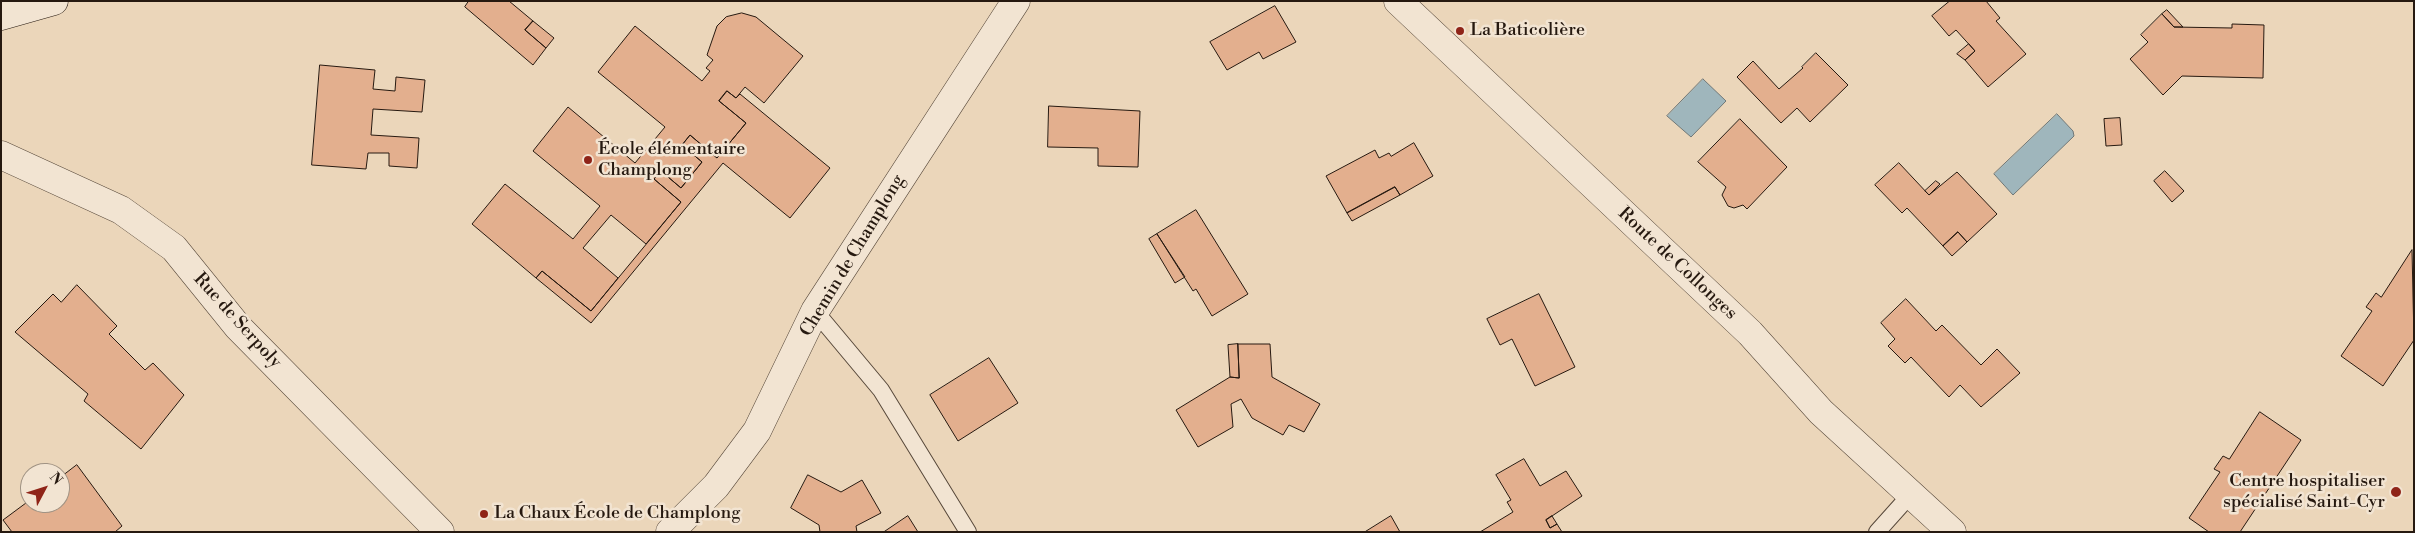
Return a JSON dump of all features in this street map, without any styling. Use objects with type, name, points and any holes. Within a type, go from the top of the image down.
[{"type":"street","points":[[1,16],[54,1]]},
{"type":"street","name":"Chemin de Champlong","points":[[670,532],[716,486],[757,431],[816,311],[1016,1]]},
{"type":"street","name":"Route de Collonges","points":[[1398,1],[1750,333],[1821,412],[1952,532]]},
{"type":"street","name":"Rue de Serpoly","points":[[1,155],[121,210],[174,248],[238,327],[440,532]]},
{"type":"lane","points":[[816,311],[880,390],[968,532]]},
{"type":"lane","points":[[1877,532],[1911,494]]},
{"type":"water","points":[[1703,79],[1726,101],[1691,137],[1667,116]]},
{"type":"water","points":[[2057,114],[2073,131],[2074,136],[2013,195],[1994,174]]},
{"type":"building","points":[[469,1],[509,1],[533,21],[525,30],[546,48],[533,65],[465,7]]},
{"type":"building","points":[[1950,1],[1986,1],[2000,18],[1996,21],[2026,54],[1988,87],[1965,60],[1975,51],[1956,30],[1949,36],[1932,16]]},
{"type":"building","points":[[1275,6],[1296,42],[1263,59],[1259,52],[1227,70],[1210,42]]},
{"type":"building","points":[[2167,10],[2183,27],[2174,27],[2162,14]]},
{"type":"building","name":"École élémentaire Champlong","points":[[742,13],[756,17],[803,56],[764,103],[745,87],[736,98],[727,91],[719,101],[746,123],[717,158],[690,135],[682,145],[702,162],[681,188],[661,171],[654,179],[681,202],[646,244],[611,215],[583,248],[618,278],[591,311],[542,271],[536,278],[472,224],[505,184],[573,239],[600,206],[533,151],[568,107],[635,163],[665,127],[598,72],[635,26],[702,81],[710,71],[706,68],[713,60],[707,55],[717,26],[726,17]]},
{"type":"building","points":[[2162,14],[2174,27],[2232,28],[2232,24],[2264,25],[2263,78],[2182,76],[2163,95],[2130,59],[2148,42],[2141,35]]},
{"type":"building","points":[[533,21],[554,38],[546,48],[525,30]]},
{"type":"building","points":[[1969,44],[1975,51],[1965,60],[1957,54]]},
{"type":"building","points":[[1816,53],[1848,85],[1810,122],[1797,108],[1781,123],[1737,77],[1753,61],[1779,89],[1803,68]]},
{"type":"building","points":[[320,65],[375,70],[373,89],[395,91],[396,77],[425,80],[422,112],[373,109],[371,135],[419,138],[417,168],[389,166],[389,153],[368,153],[366,169],[312,165]]},
{"type":"building","points":[[727,91],[736,98],[740,94],[830,168],[790,218],[723,163],[591,323],[536,278],[542,271],[591,311],[681,202],[654,179],[661,171],[681,188],[702,162],[682,145],[690,135],[717,158],[746,123],[719,101]]},
{"type":"building","points":[[1049,106],[1140,111],[1138,167],[1098,166],[1098,148],[1048,147]]},
{"type":"building","points":[[2120,118],[2122,145],[2106,146],[2104,119]]},
{"type":"building","points":[[1740,119],[1787,167],[1747,209],[1743,205],[1734,208],[1728,206],[1722,195],[1726,187],[1698,162]]},
{"type":"building","points":[[1414,143],[1433,176],[1400,195],[1395,187],[1347,213],[1326,176],[1375,150],[1379,158],[1389,153],[1391,156]]},
{"type":"building","points":[[1899,163],[1929,195],[1957,172],[1997,214],[1967,242],[1958,232],[1943,246],[1907,208],[1902,213],[1875,185]]},
{"type":"building","points":[[2165,171],[2184,191],[2172,202],[2154,181]]},
{"type":"building","points":[[1936,181],[1940,184],[1929,195],[1925,191]]},
{"type":"building","points":[[1395,187],[1400,195],[1352,221],[1347,213]]},
{"type":"building","points":[[1196,210],[1248,294],[1212,316],[1196,289],[1193,291],[1157,234]]},
{"type":"building","points":[[1958,232],[1967,242],[1952,256],[1943,246]]},
{"type":"building","points":[[1157,234],[1185,277],[1175,283],[1149,239]]},
{"type":"building","points":[[2412,250],[2414,340],[2383,386],[2341,356],[2372,311],[2366,307],[2376,293],[2381,297]]},
{"type":"building","points":[[77,285],[117,326],[109,334],[145,370],[153,363],[184,395],[141,449],[84,401],[88,394],[15,332],[53,294],[61,302]]},
{"type":"building","points":[[1539,294],[1575,367],[1535,386],[1512,339],[1500,345],[1487,319]]},
{"type":"building","points":[[1906,299],[1936,331],[1942,325],[1981,365],[1997,349],[2020,373],[1981,407],[1960,385],[1949,397],[1911,357],[1905,363],[1888,346],[1895,339],[1881,323]]},
{"type":"building","points":[[1238,344],[1270,344],[1272,377],[1320,404],[1304,432],[1289,425],[1283,435],[1252,418],[1241,399],[1231,404],[1233,427],[1198,447],[1176,410],[1230,377],[1239,378]]},
{"type":"building","points":[[1238,344],[1239,378],[1230,377],[1228,345]]},
{"type":"building","points":[[989,358],[1018,403],[958,441],[930,395]]},
{"type":"building","points":[[2260,412],[2301,440],[2240,532],[2209,532],[2189,518],[2220,472],[2214,469],[2223,456],[2229,459]]},
{"type":"building","points":[[1524,459],[1540,486],[1566,471],[1582,496],[1546,520],[1550,528],[1557,524],[1562,532],[1480,532],[1513,512],[1507,502],[1511,500],[1496,475]]},
{"type":"building","points":[[77,465],[122,526],[115,532],[12,532],[3,520],[20,507],[20,513],[70,513],[70,470]]},
{"type":"building","points":[[808,475],[841,492],[862,480],[881,513],[856,526],[857,532],[820,532],[819,525],[791,508]]},
{"type":"building","points":[[908,516],[918,532],[884,532]]},
{"type":"building","points":[[1391,516],[1400,532],[1365,532]]},
{"type":"building","points":[[1552,516],[1557,524],[1550,528],[1546,520]]},
{"type":"place","name":"La Baticolière","points":[[1460,31]]},
{"type":"place","name":"École élémentaire Champlong","points":[[588,160]]},
{"type":"place","name":"Centre hospitaliser spécialisé Saint-Cyr","points":[[2396,492]]},
{"type":"place","name":"La Chaux École de Champlong","points":[[484,514]]}]
